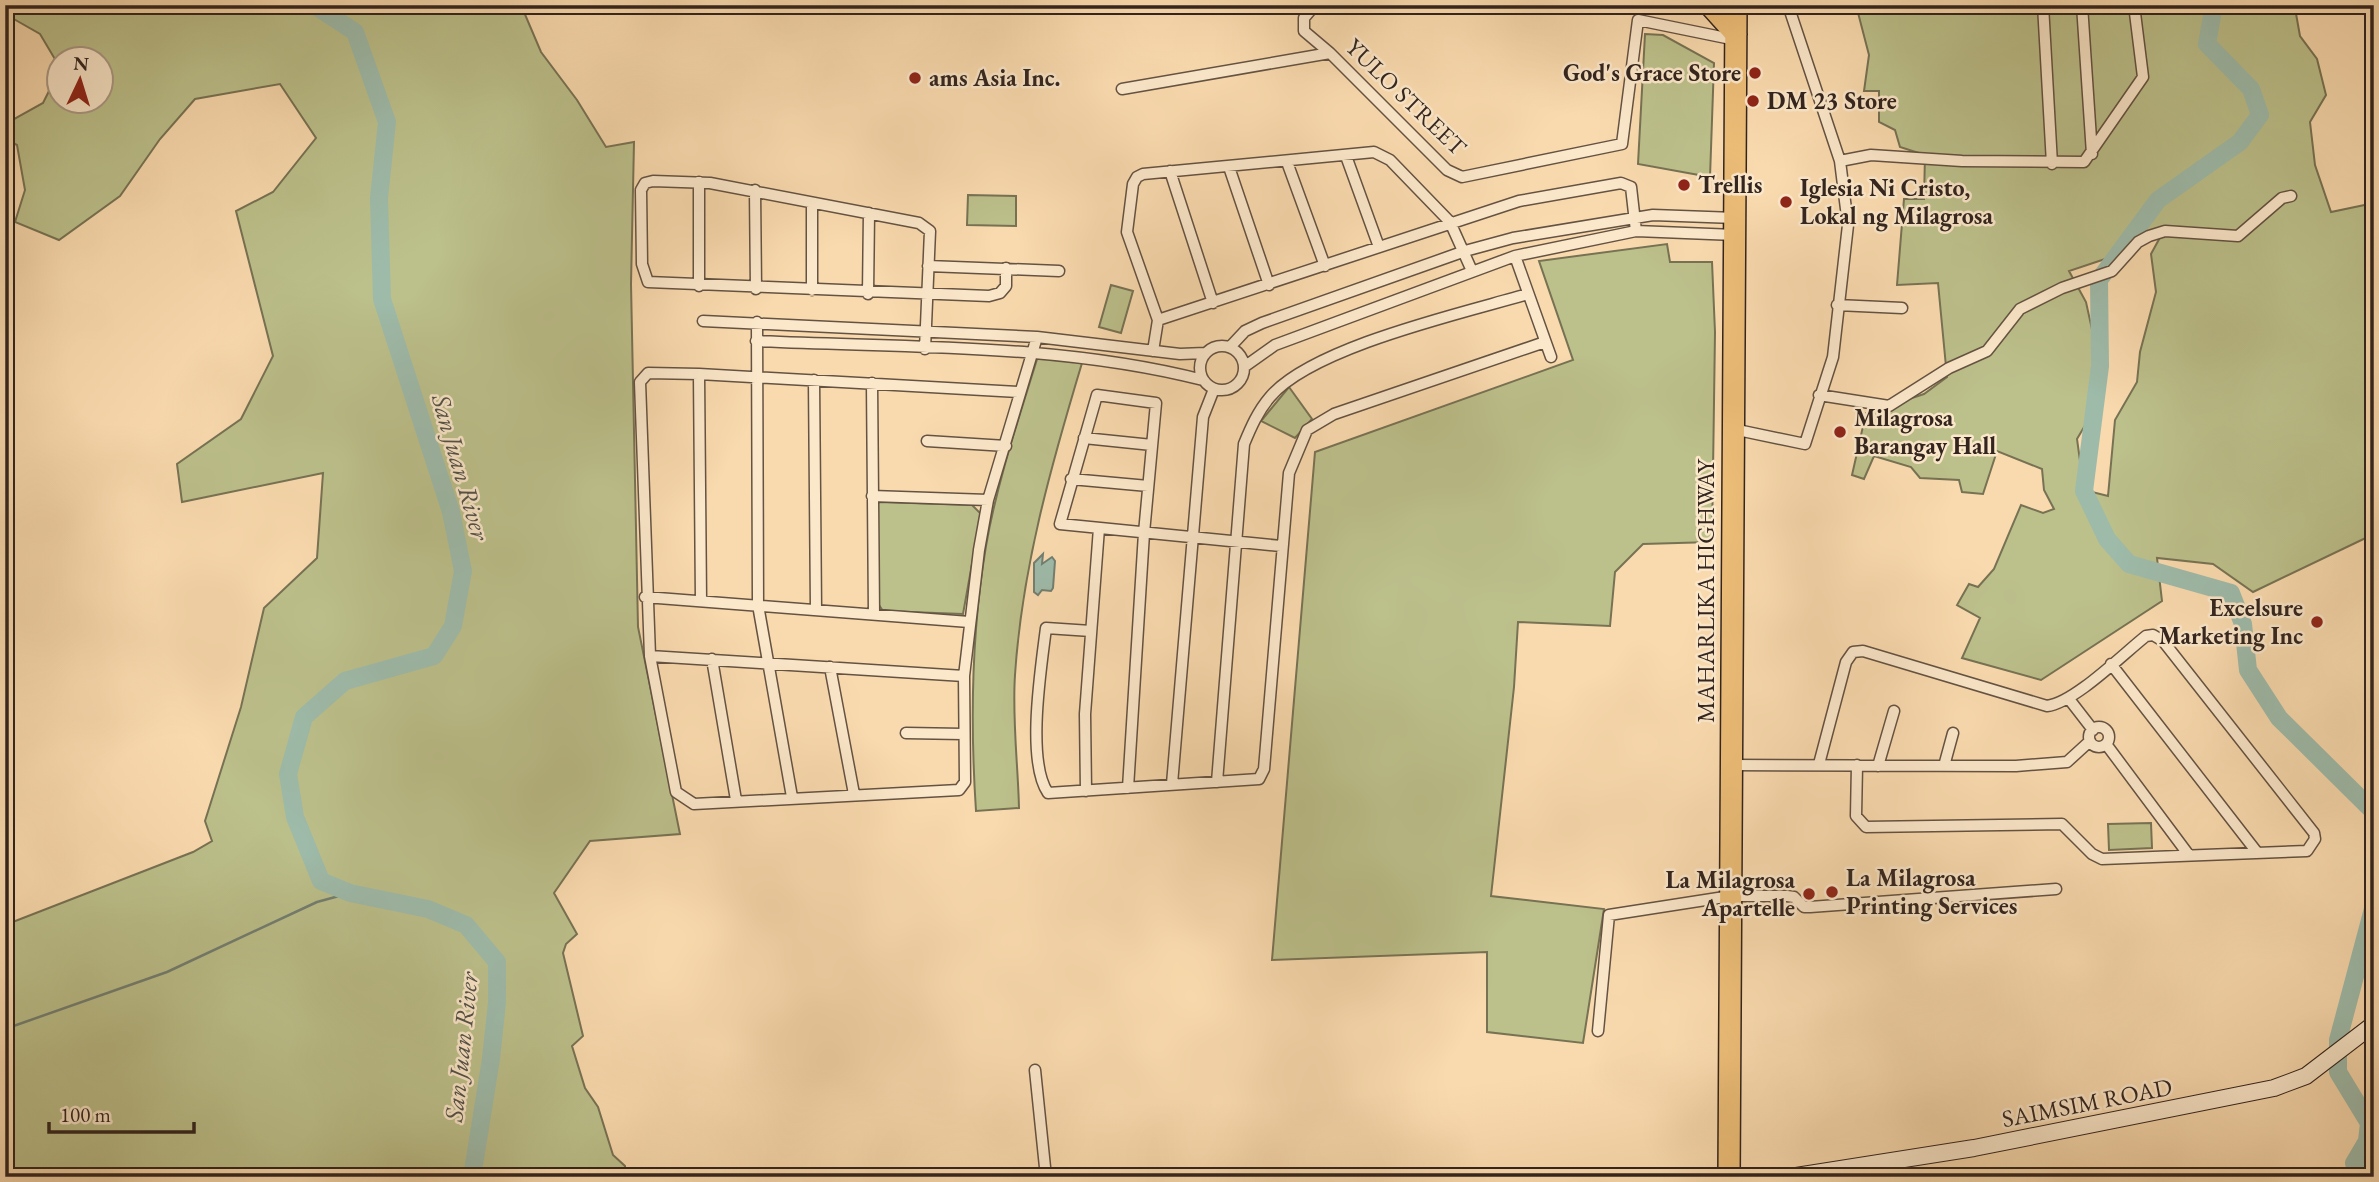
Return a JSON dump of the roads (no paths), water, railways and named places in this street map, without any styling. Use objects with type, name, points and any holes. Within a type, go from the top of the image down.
[{"type":"highway","points":[[1710,5],[1736,37]]},
{"type":"highway","name":"MAHARLIKA HIGHWAY","points":[[1729,1177],[1736,5]]},
{"type":"street","name":"YULO STREET","points":[[1315,5],[1304,18],[1304,31],[1330,52],[1447,170],[1462,177],[1622,145],[1637,20],[1736,37]]},
{"type":"street","points":[[1733,429],[1805,444],[1833,357],[1848,225],[1840,160],[1788,5]]},
{"type":"street","points":[[2043,5],[2052,164]]},
{"type":"street","points":[[2082,5],[2092,154]]},
{"type":"street","points":[[1840,160],[1871,155],[2052,164],[2084,162],[2143,77],[2134,5]]},
{"type":"street","points":[[1122,89],[1330,52]]},
{"type":"street","points":[[1153,351],[1158,320],[1128,232],[1133,184],[1137,177],[1374,152],[1390,160],[1451,222],[1472,271]]},
{"type":"street","points":[[1346,156],[1379,247]]},
{"type":"street","points":[[1287,162],[1325,266]]},
{"type":"street","points":[[1229,167],[1269,285]]},
{"type":"street","points":[[1170,172],[1213,303]]},
{"type":"street","points":[[699,182],[699,286]]},
{"type":"street","points":[[925,349],[926,331],[927,295],[928,265],[930,231],[919,223],[755,190],[699,182],[645,183],[641,190],[645,278],[648,282],[756,289],[927,295],[989,296],[1000,293],[1006,286],[1006,268]]},
{"type":"street","points":[[1158,320],[1519,201],[1621,183],[1630,187],[1636,231]]},
{"type":"street","points":[[755,190],[756,289]]},
{"type":"street","points":[[1819,396],[1889,406],[1949,368],[1987,351],[2020,309],[2089,277],[2112,271],[2138,242],[2149,236],[2165,231],[2238,236],[2282,198],[2291,196]]},
{"type":"street","points":[[812,203],[812,290]]},
{"type":"street","points":[[868,293],[869,213]]},
{"type":"street","points":[[1230,347],[1245,331],[1262,323],[1465,251],[1513,238],[1636,217],[1669,215],[1735,227]]},
{"type":"street","points":[[1244,367],[1275,345],[1515,257],[1636,231],[1735,227]]},
{"type":"street","points":[[1515,257],[1551,358]]},
{"type":"street","points":[[928,265],[1059,271]]},
{"type":"street","points":[[1217,782],[1244,444],[1252,422],[1271,396],[1289,380],[1320,361],[1370,342],[1528,294]]},
{"type":"street","points":[[1837,305],[1902,308]]},
{"type":"street","points":[[703,321],[1037,337],[1153,351],[1205,354]]},
{"type":"street","points":[[757,322],[755,377],[758,605],[792,797]]},
{"type":"street","points":[[1020,392],[699,374],[648,373],[640,382],[645,597],[650,656],[676,792],[694,804],[959,790],[965,782],[964,676],[969,622],[988,500],[1037,337]]},
{"type":"street","points":[[756,341],[1031,353],[1153,367],[1203,380],[1214,389],[1229,389],[1240,381],[1244,367],[1240,355],[1230,347],[1216,346],[1205,354],[1199,366],[1203,380]]},
{"type":"street","points":[[1091,631],[1046,628],[1037,706],[1039,780],[1048,793],[1259,779],[1264,769],[1289,473],[1307,430],[1346,410],[1545,342]]},
{"type":"street","points":[[699,374],[701,601]]},
{"type":"street","points":[[814,380],[816,610]]},
{"type":"street","points":[[872,383],[874,614]]},
{"type":"street","points":[[1172,784],[1203,418],[1214,389]]},
{"type":"street","points":[[1128,789],[1144,533],[1156,403],[1097,395],[1060,524],[1144,533],[1281,546]]},
{"type":"street","points":[[1084,438],[1152,445]]},
{"type":"street","points":[[927,441],[1006,446]]},
{"type":"street","points":[[1071,479],[1148,486]]},
{"type":"street","points":[[872,496],[988,500]]},
{"type":"street","points":[[1086,791],[1085,714],[1099,528]]},
{"type":"street","points":[[645,597],[969,622]]},
{"type":"street","points":[[1819,764],[1846,662],[1853,652],[1863,651],[2039,704],[2055,705],[2069,699],[2146,636],[2159,637],[2314,833],[2313,846],[2307,851],[2102,859],[2092,854],[2062,824],[1866,827],[1856,816],[1857,765]]},
{"type":"street","points":[[650,656],[964,676]]},
{"type":"street","points":[[712,659],[736,800]]},
{"type":"street","points":[[2111,664],[2256,851]]},
{"type":"street","points":[[830,667],[854,794]]},
{"type":"street","points":[[1731,765],[1944,766],[2067,762],[2092,736],[2100,728],[2106,731],[2109,738],[2106,744],[2099,747],[2092,736],[2069,699]]},
{"type":"street","points":[[1878,766],[1894,711]]},
{"type":"street","points":[[905,733],[963,734]]},
{"type":"street","points":[[1944,766],[1953,733]]},
{"type":"street","points":[[2106,744],[2188,854]]},
{"type":"street","points":[[1598,1031],[1609,915],[1731,896],[1787,896],[1794,897],[1804,907],[1810,907],[2056,889]]},
{"type":"street","name":"SAIMSIM ROAD","points":[[1790,1177],[1974,1148],[2230,1099],[2296,1081],[2374,1024]]},
{"type":"street","points":[[1035,1070],[1046,1177]]},
{"type":"waterway","name":"San Juan River","points":[[314,5],[355,32],[387,122],[379,198],[382,299],[451,512],[463,571],[453,626],[434,656],[345,681],[304,717],[288,774],[295,817],[321,881],[350,893],[428,909],[466,925],[497,962],[497,1002],[491,1059],[472,1177]]},
{"type":"waterway","points":[[2214,5],[2207,44],[2251,89],[2260,115],[2240,142],[2158,200],[2099,280],[2100,366],[2084,491],[2107,539],[2129,564],[2231,593],[2243,624],[2248,670],[2279,718],[2374,812]]},
{"type":"waterway","points":[[5,1029],[167,972],[317,902],[350,893]]},
{"type":"waterway","points":[[2358,1177],[2354,1163],[2367,1141],[2369,1123],[2338,1072],[2338,1040],[2374,905]]},
{"type":"place","name":"God's Grace Store","points":[[1755,73]]},
{"type":"place","name":"ams Asia Inc.","points":[[915,78]]},
{"type":"place","name":"DM 23 Store","points":[[1753,101]]},
{"type":"place","name":"Trellis","points":[[1684,185]]},
{"type":"place","name":"Iglesia Ni Cristo, Lokal ng Milagrosa","points":[[1786,202]]},
{"type":"place","name":"Milagrosa Barangay Hall","points":[[1840,432]]},
{"type":"place","name":"Excelsure Marketing Inc","points":[[2317,622]]},
{"type":"place","name":"La Milagrosa Printing Services","points":[[1832,892]]},
{"type":"place","name":"La Milagrosa Apartelle","points":[[1809,894]]}]
